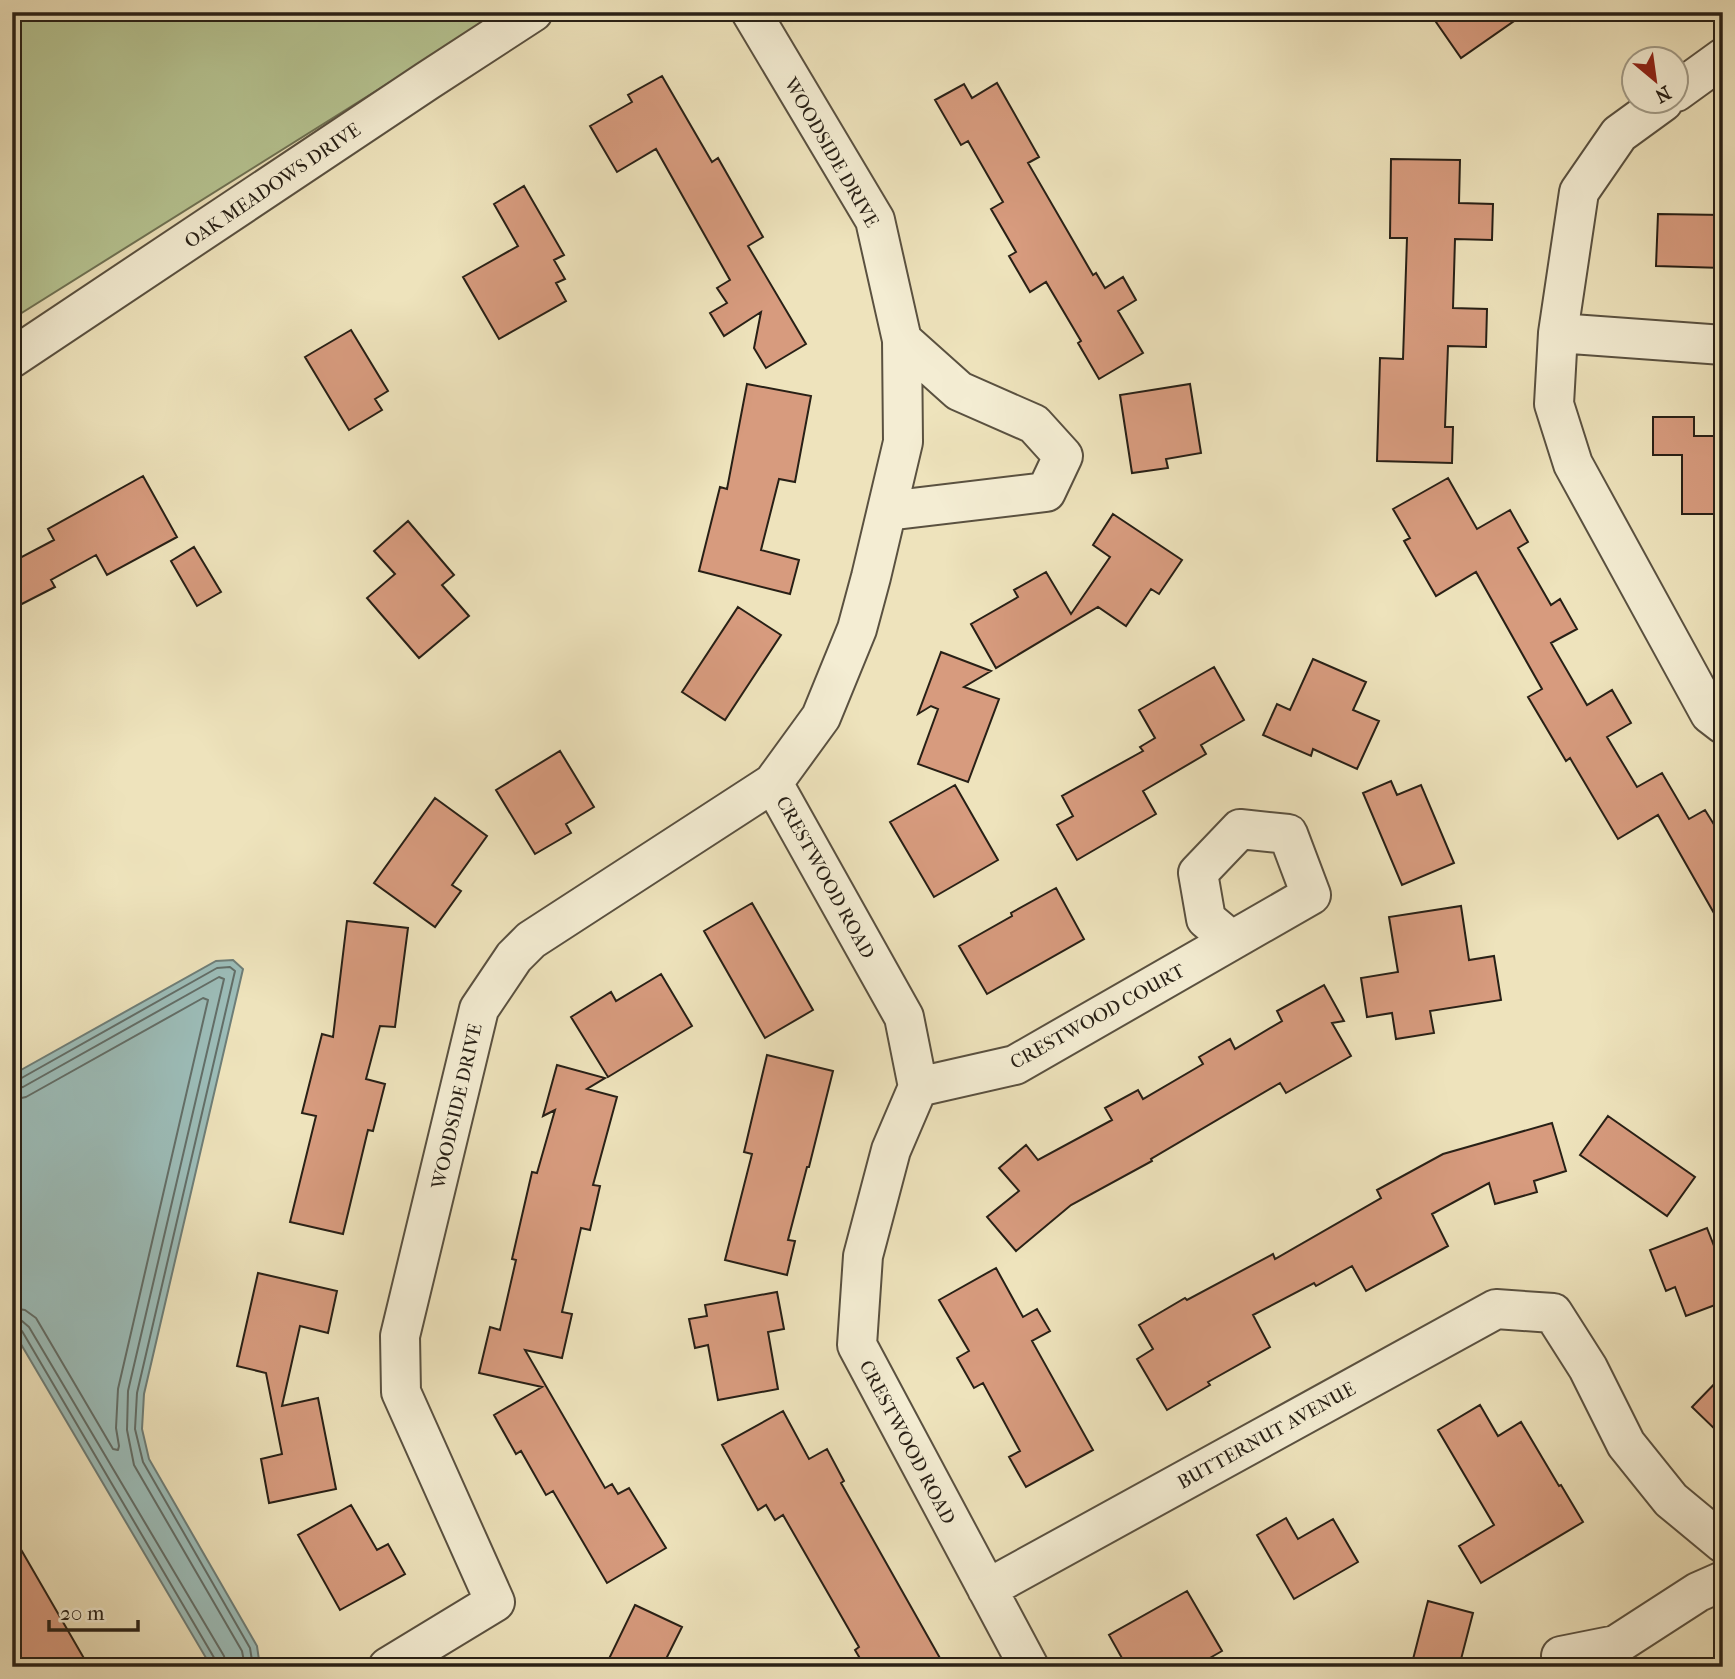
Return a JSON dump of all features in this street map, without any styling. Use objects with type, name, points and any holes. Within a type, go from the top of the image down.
[{"type":"street","name":"OAK MEADOWS DRIVE","points":[[12,358],[533,12]]},
{"type":"street","name":"WOODSIDE DRIVE","points":[[388,1667],[495,1602],[401,1392],[400,1336],[479,1009],[514,957],[531,940],[773,783],[821,717],[857,629],[904,442],[902,341],[876,220],[751,12]]},
{"type":"street","points":[[1690,81],[1723,58]]},
{"type":"street","points":[[1644,116],[1619,134],[1579,192],[1558,333],[1554,404],[1573,464],[1710,714],[1723,724]]},
{"type":"street","points":[[1558,333],[1723,345]]},
{"type":"street","points":[[887,511],[1046,492],[1063,456],[1034,424],[959,391],[902,341]]},
{"type":"street","name":"CRESTWOOD ROAD","points":[[773,783],[904,1017],[918,1087],[891,1150],[863,1256],[856,1345],[1029,1667]]},
{"type":"street","name":"CRESTWOOD COURT","points":[[918,1087],[1015,1065],[1231,940]]},
{"type":"street","name":"BUTTERNUT AVENUE","points":[[987,1590],[1496,1309],[1553,1313],[1588,1368],[1626,1444],[1671,1500],[1723,1543]]},
{"type":"street","points":[[1561,1656],[1616,1645],[1698,1592],[1723,1581]]},
{"type":"green space","points":[[12,12],[502,12],[12,319]]},
{"type":"water","points":[[233,960],[243,969],[144,1394],[142,1429],[149,1459],[257,1646],[260,1667],[213,1667],[209,1663],[12,1329],[12,1075],[216,961]]},
{"type":"building","points":[[1451,12],[1527,12],[1461,58],[1436,22]]},
{"type":"building","points":[[662,76],[712,162],[718,158],[763,237],[748,246],[806,344],[766,368],[754,348],[761,312],[724,336],[710,313],[727,303],[717,288],[730,280],[656,149],[617,172],[590,126],[632,102],[628,95]]},
{"type":"building","points":[[997,83],[1039,157],[1028,163],[1093,275],[1096,273],[1105,288],[1123,277],[1136,300],[1118,311],[1143,353],[1099,379],[1078,343],[1081,341],[1046,282],[1030,292],[1009,256],[1016,252],[991,209],[1003,202],[968,141],[961,145],[935,100],[964,84],[972,98]]},
{"type":"building","points":[[1391,159],[1460,160],[1459,203],[1493,204],[1492,240],[1455,239],[1453,308],[1487,309],[1486,347],[1448,346],[1445,427],[1453,427],[1452,463],[1377,461],[1380,358],[1403,359],[1407,238],[1390,238]]},
{"type":"building","points":[[524,186],[564,255],[554,260],[565,279],[556,283],[566,301],[499,339],[463,277],[518,246],[494,204]]},
{"type":"building","points":[[1658,214],[1723,215],[1723,268],[1656,266]]},
{"type":"building","points":[[351,330],[388,391],[375,399],[382,410],[349,430],[305,357]]},
{"type":"building","points":[[747,384],[811,396],[795,482],[779,479],[761,550],[799,560],[790,594],[699,571],[720,487],[727,489]]},
{"type":"building","points":[[1190,384],[1201,453],[1166,459],[1168,468],[1132,473],[1120,395]]},
{"type":"building","points":[[1653,417],[1694,417],[1694,436],[1723,436],[1723,514],[1682,514],[1682,455],[1653,455]]},
{"type":"building","points":[[143,476],[177,537],[107,575],[96,555],[51,580],[55,587],[12,609],[12,562],[54,540],[48,529]]},
{"type":"building","points":[[1448,478],[1477,529],[1510,510],[1528,542],[1518,548],[1551,605],[1560,599],[1577,629],[1551,643],[1587,705],[1612,690],[1631,723],[1607,737],[1637,787],[1662,773],[1689,819],[1705,810],[1723,839],[1723,929],[1658,815],[1618,839],[1570,758],[1566,761],[1528,697],[1542,689],[1476,572],[1436,596],[1404,541],[1410,538],[1393,509]]},
{"type":"building","points":[[1113,514],[1182,560],[1159,594],[1151,589],[1126,626],[1098,607],[996,668],[971,624],[1018,597],[1014,590],[1046,572],[1071,614],[1110,557],[1093,545]]},
{"type":"building","points":[[408,521],[454,575],[442,585],[469,616],[419,658],[367,598],[395,574],[374,551]]},
{"type":"building","points":[[194,547],[221,592],[197,606],[171,561]]},
{"type":"building","points":[[738,607],[781,635],[725,720],[682,692]]},
{"type":"building","points":[[941,652],[991,671],[964,687],[999,699],[968,782],[918,764],[938,709],[931,706],[918,714]]},
{"type":"building","points":[[1313,659],[1366,682],[1353,710],[1379,721],[1357,769],[1313,749],[1311,756],[1263,735],[1277,704],[1290,710]]},
{"type":"building","points":[[1214,667],[1244,720],[1201,745],[1206,754],[1143,791],[1156,814],[1077,860],[1057,825],[1073,816],[1062,796],[1143,751],[1140,747],[1155,738],[1139,710]]},
{"type":"building","points":[[560,751],[594,807],[566,824],[571,833],[535,854],[496,790]]},
{"type":"building","points":[[1391,781],[1397,795],[1421,785],[1454,863],[1402,885],[1363,793]]},
{"type":"building","points":[[955,785],[998,860],[934,897],[890,822]]},
{"type":"building","points":[[435,798],[487,836],[452,885],[461,891],[435,927],[374,883]]},
{"type":"building","points":[[1056,888],[1084,939],[987,994],[959,946]]},
{"type":"building","points":[[752,903],[813,1010],[765,1038],[704,931]]},
{"type":"building","points":[[1461,906],[1469,960],[1494,956],[1501,1000],[1430,1011],[1434,1033],[1396,1039],[1392,1013],[1367,1017],[1361,978],[1398,972],[1389,917]]},
{"type":"building","points":[[347,921],[408,928],[395,1027],[380,1026],[366,1079],[385,1084],[373,1131],[368,1130],[343,1234],[290,1222],[316,1116],[302,1113],[322,1034],[333,1037]]},
{"type":"building","points":[[661,974],[692,1026],[608,1077],[571,1017],[611,992],[616,1001]]},
{"type":"building","points":[[1324,985],[1344,1021],[1332,1023],[1351,1056],[1286,1093],[1280,1083],[1151,1159],[1152,1161],[1071,1205],[1016,1251],[987,1217],[1019,1191],[999,1168],[1026,1145],[1038,1160],[1112,1120],[1105,1108],[1138,1090],[1143,1099],[1203,1064],[1199,1057],[1230,1039],[1235,1049],[1282,1021],[1277,1011]]},
{"type":"building","points":[[767,1055],[833,1071],[788,1240],[795,1241],[787,1275],[725,1260],[752,1154],[744,1152]]},
{"type":"building","points":[[557,1065],[605,1078],[587,1089],[617,1097],[593,1185],[600,1186],[590,1230],[581,1228],[562,1312],[572,1314],[562,1358],[525,1350],[605,1488],[612,1484],[618,1494],[629,1488],[666,1548],[607,1583],[553,1491],[546,1495],[521,1451],[516,1454],[494,1415],[542,1387],[479,1373],[490,1327],[500,1330],[516,1260],[512,1259],[532,1172],[537,1173],[555,1110],[543,1116]]},
{"type":"building","points":[[1608,1116],[1695,1177],[1667,1216],[1580,1155]]},
{"type":"building","points":[[1552,1123],[1566,1171],[1534,1181],[1537,1192],[1495,1204],[1489,1183],[1432,1214],[1448,1246],[1366,1291],[1352,1266],[1253,1315],[1270,1347],[1208,1382],[1210,1385],[1167,1410],[1137,1359],[1153,1349],[1139,1325],[1185,1298],[1187,1300],[1273,1254],[1275,1259],[1381,1198],[1377,1190],[1443,1154]]},
{"type":"building","points":[[1707,1228],[1723,1269],[1723,1302],[1686,1316],[1675,1287],[1666,1291],[1650,1250]]},
{"type":"building","points":[[996,1268],[1023,1317],[1037,1309],[1050,1331],[1032,1341],[1093,1450],[1026,1487],[1009,1457],[1020,1451],[983,1383],[974,1388],[957,1358],[969,1351],[939,1300]]},
{"type":"building","points":[[258,1273],[337,1291],[328,1333],[300,1326],[282,1406],[318,1398],[336,1489],[269,1503],[261,1459],[282,1454],[266,1373],[237,1366]]},
{"type":"building","points":[[777,1292],[784,1329],[768,1332],[778,1389],[718,1400],[708,1345],[695,1348],[689,1319],[707,1316],[705,1305]]},
{"type":"building","points":[[1723,1375],[1723,1437],[1692,1407]]},
{"type":"building","points":[[1480,1405],[1498,1436],[1521,1422],[1583,1522],[1481,1583],[1459,1546],[1494,1525],[1438,1430]]},
{"type":"building","points":[[783,1411],[809,1459],[827,1449],[844,1481],[841,1483],[945,1667],[865,1667],[855,1650],[859,1647],[783,1515],[775,1520],[766,1505],[758,1510],[722,1445]]},
{"type":"building","points":[[351,1505],[377,1550],[388,1544],[405,1574],[340,1610],[298,1535]]},
{"type":"building","points":[[1286,1518],[1298,1539],[1333,1519],[1358,1562],[1294,1599],[1257,1535]]},
{"type":"building","points":[[12,1534],[89,1667],[25,1667],[12,1644]]},
{"type":"building","points":[[1187,1591],[1222,1651],[1194,1667],[1127,1667],[1109,1635]]},
{"type":"building","points":[[1428,1601],[1473,1613],[1459,1667],[1411,1667]]},
{"type":"building","points":[[635,1605],[682,1627],[662,1667],[605,1667]]}]
